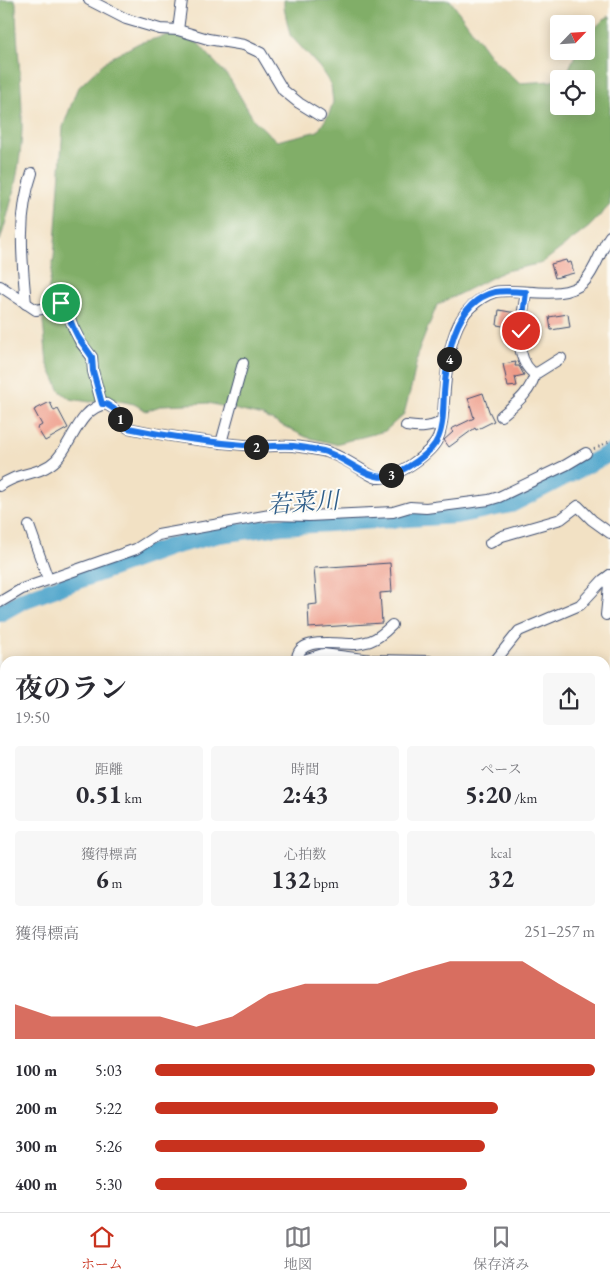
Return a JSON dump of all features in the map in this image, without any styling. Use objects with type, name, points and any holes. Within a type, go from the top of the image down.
[{"type":"street","points":[[89,0],[126,19],[160,29],[178,30],[208,39],[244,45],[261,53],[283,90],[320,116]]},
{"type":"street","points":[[178,30],[182,0]]},
{"type":"street","points":[[26,304],[22,229],[28,185],[32,173]]},
{"type":"street","points":[[0,486],[12,478],[36,472],[50,466],[62,454],[87,414],[102,404],[106,404],[114,409],[128,428],[201,442],[257,447],[293,446],[326,452],[345,460],[376,478],[387,477],[410,465],[430,450],[438,438],[442,422],[445,385],[451,350],[459,320],[482,297],[495,292],[560,292],[577,287],[589,275],[603,245],[610,236]]},
{"type":"street","points":[[0,286],[36,310],[52,307],[63,302],[69,305],[70,320],[73,327],[92,357],[93,371],[102,404]]},
{"type":"street","points":[[526,292],[520,349],[522,359],[527,368],[535,373],[542,371],[561,358]]},
{"type":"street","points":[[220,443],[243,363]]},
{"type":"street","points":[[501,416],[522,398],[530,388],[535,373]]},
{"type":"street","points":[[406,426],[432,427],[442,422]]},
{"type":"street","points":[[0,602],[22,589],[136,548],[158,535],[270,515],[310,516],[394,512],[410,507],[426,508],[489,500],[500,497],[566,465],[586,453]]},
{"type":"street","points":[[490,542],[502,536],[561,519],[578,506],[592,520],[610,533]]},
{"type":"street","points":[[29,526],[48,579]]},
{"type":"street","points":[[606,615],[610,575]]},
{"type":"street","points":[[499,656],[519,631],[580,605],[610,575]]},
{"type":"street","points":[[297,656],[300,650],[311,645],[327,642],[354,644],[372,641],[392,625]]},
{"type":"street","points":[[316,656],[322,654],[339,656]]},
{"type":"path","points":[[586,453],[610,442]]},
{"type":"green space","points":[[0,0],[15,0],[16,3],[22,129],[18,172],[0,241]]},
{"type":"green space","points":[[284,0],[450,0],[492,58],[519,83],[550,81],[550,115],[595,115],[595,70],[568,70],[573,60],[595,60],[595,28],[610,16],[610,205],[589,227],[542,263],[505,271],[437,305],[419,350],[404,414],[385,431],[335,444],[306,437],[263,416],[208,403],[163,405],[146,411],[134,404],[110,399],[90,402],[70,399],[60,391],[47,363],[43,321],[54,257],[63,127],[77,89],[107,60],[139,43],[169,35],[198,43],[230,79],[254,120],[277,141],[318,131],[329,114],[333,102],[331,85],[320,68],[290,35]]},
{"type":"building","points":[[566,260],[567,263],[571,262],[574,273],[555,278],[551,264]]},
{"type":"building","points":[[499,310],[516,313],[514,328],[497,325]]},
{"type":"building","points":[[568,314],[570,327],[551,330],[549,317]]},
{"type":"building","points":[[516,362],[515,366],[519,366],[524,375],[515,377],[517,386],[508,387],[503,364]]},
{"type":"building","points":[[483,393],[494,421],[476,430],[475,428],[449,447],[444,440],[453,432],[451,429],[474,418],[468,398]]},
{"type":"building","points":[[50,402],[54,411],[58,409],[68,428],[45,441],[37,428],[42,425],[34,410]]},
{"type":"building","points":[[390,563],[392,592],[380,593],[382,623],[309,628],[308,605],[317,604],[314,568]]},
{"type":"waterway","name":"若菜川","points":[[0,613],[23,600],[172,546],[219,534],[281,526],[456,515],[511,504],[610,453]]},
{"type":"route","points":[[61,303],[65,302],[69,305],[70,320],[73,327],[92,357],[93,371],[102,404],[106,404],[114,409],[128,428],[201,442],[257,447],[293,446],[326,452],[345,460],[376,478],[387,477],[410,465],[430,450],[438,438],[442,422],[445,385],[453,336],[459,320],[468,310],[482,297],[495,292],[526,292],[521,331]]}]
